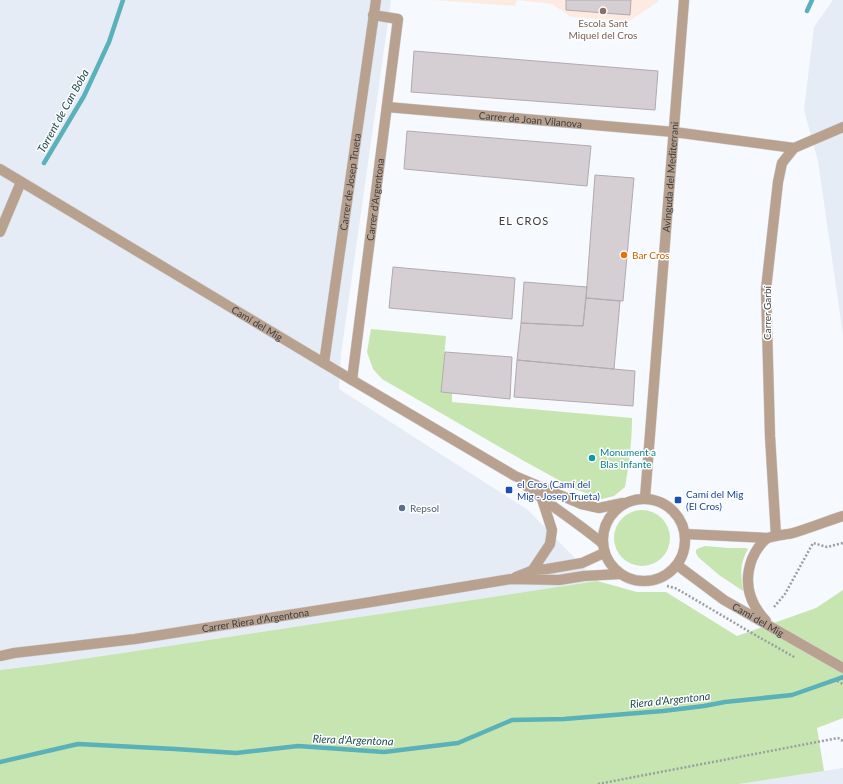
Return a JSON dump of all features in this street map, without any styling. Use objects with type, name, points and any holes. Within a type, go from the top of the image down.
[{"type":"street","name":"Carrer de Josep Trueta","points":[[324,364],[376,0]]},
{"type":"street","name":"Avinguda del Mediterrani","points":[[645,498],[684,0]]},
{"type":"street","name":"Carrer d'Argentona","points":[[352,380],[398,19],[373,15]]},
{"type":"street","name":"Carrer de Joan Vilanova","points":[[387,107],[674,132],[794,148]]},
{"type":"street","name":"Carrer Garbí","points":[[772,537],[766,289],[778,182],[782,163],[794,148],[843,127]]},
{"type":"street","name":"Camí del Mig","points":[[0,169],[324,364],[515,476],[580,504],[599,508],[624,503]]},
{"type":"street","points":[[0,232],[21,182]]},
{"type":"street","name":"Camí del Mig","points":[[515,476],[542,499],[583,528],[603,548]]},
{"type":"street","points":[[645,498],[658,500],[670,507],[677,514],[685,534],[684,551],[677,565],[668,574],[656,580],[644,582],[631,580],[620,574],[610,565],[603,548],[604,528],[611,513],[624,503],[634,499],[645,498]]},
{"type":"street","points":[[532,571],[550,544],[552,530],[542,499]]},
{"type":"street","points":[[685,534],[772,537],[794,533],[843,516]]},
{"type":"street","points":[[770,626],[750,598],[748,576],[754,555],[760,546],[772,537]]},
{"type":"street","name":"Carrer Riera d'Argentona","points":[[511,579],[532,571],[582,563],[603,548]]},
{"type":"street","name":"Camí del Mig","points":[[677,565],[724,600],[843,668]]},
{"type":"street","name":"Carrer Riera d'Argentona","points":[[0,656],[14,653],[135,639],[511,579],[559,580],[584,576],[620,574]]},
{"type":"path","points":[[774,607],[785,594],[813,544],[827,547],[843,543]]},
{"type":"path","points":[[667,586],[675,588],[797,658]]},
{"type":"path","points":[[598,784],[838,738],[843,741]]},
{"type":"shaded area","points":[[0,0],[391,0],[341,354],[339,389],[528,510],[597,581],[56,663],[0,670]]},
{"type":"shaded area","points":[[433,0],[517,0],[515,6]]},
{"type":"shaded area","name":"Escola Sant Miquel del Cros","points":[[517,0],[658,0],[658,2],[629,21],[571,17],[552,4]]},
{"type":"shaded area","points":[[833,0],[843,0],[843,335],[818,161],[804,110],[814,27]]},
{"type":"shaded area","points":[[843,768],[843,784],[739,784],[824,771]]},
{"type":"green space","points":[[371,329],[446,336],[441,392],[452,393],[452,402],[632,418],[630,453],[625,487],[614,496],[602,499],[575,489],[382,379],[373,369],[367,352]]},
{"type":"green space","points":[[636,510],[648,510],[662,518],[670,532],[668,549],[662,558],[648,566],[636,566],[626,561],[619,554],[614,544],[614,532],[619,522],[626,515]]},
{"type":"green space","points":[[705,546],[748,549],[743,560],[741,570],[743,591],[719,575],[698,557],[696,550]]},
{"type":"green space","points":[[597,581],[637,592],[666,592],[737,636],[816,608],[843,590],[843,718],[817,728],[824,771],[739,784],[0,784],[0,670],[56,663]]},
{"type":"building","points":[[566,0],[631,0],[630,15],[566,10]]},
{"type":"building","points":[[414,51],[658,71],[655,110],[411,92]]},
{"type":"building","points":[[407,131],[591,146],[587,186],[404,169]]},
{"type":"building","points":[[595,175],[634,178],[623,301],[586,298]]},
{"type":"building","points":[[393,267],[515,278],[512,319],[389,308]]},
{"type":"building","points":[[524,282],[587,287],[583,326],[521,323]]},
{"type":"building","points":[[586,298],[620,301],[614,369],[517,360],[521,323],[583,326]]},
{"type":"building","points":[[445,352],[512,357],[510,399],[441,392]]},
{"type":"building","points":[[517,360],[635,371],[633,406],[514,397]]},
{"type":"waterway","name":"Torrent de Can Boba","points":[[44,163],[84,96],[109,42],[123,0]]},
{"type":"waterway","points":[[807,11],[812,0]]},
{"type":"waterway","name":"Riera d'Argentona","points":[[0,762],[78,744],[236,753],[298,746],[384,752],[458,743],[512,720],[564,719],[663,711],[725,702],[792,695],[843,677]]},
{"type":"place","name":"Escola Sant Miquel del Cros","points":[[603,11]]},
{"type":"place","name":"Bar Cros","points":[[624,255]]},
{"type":"place","name":"Monument a Blas Infante","points":[[592,458]]},
{"type":"place","name":"el Cros (Camí del Mig - Josep Trueta)","points":[[509,490]]},
{"type":"place","name":"Camí del Mig (El Cros)","points":[[678,500]]},
{"type":"place","name":"Repsol","points":[[402,508]]},
{"type":"district","name":"EL CROS","points":[[524,221]]}]
